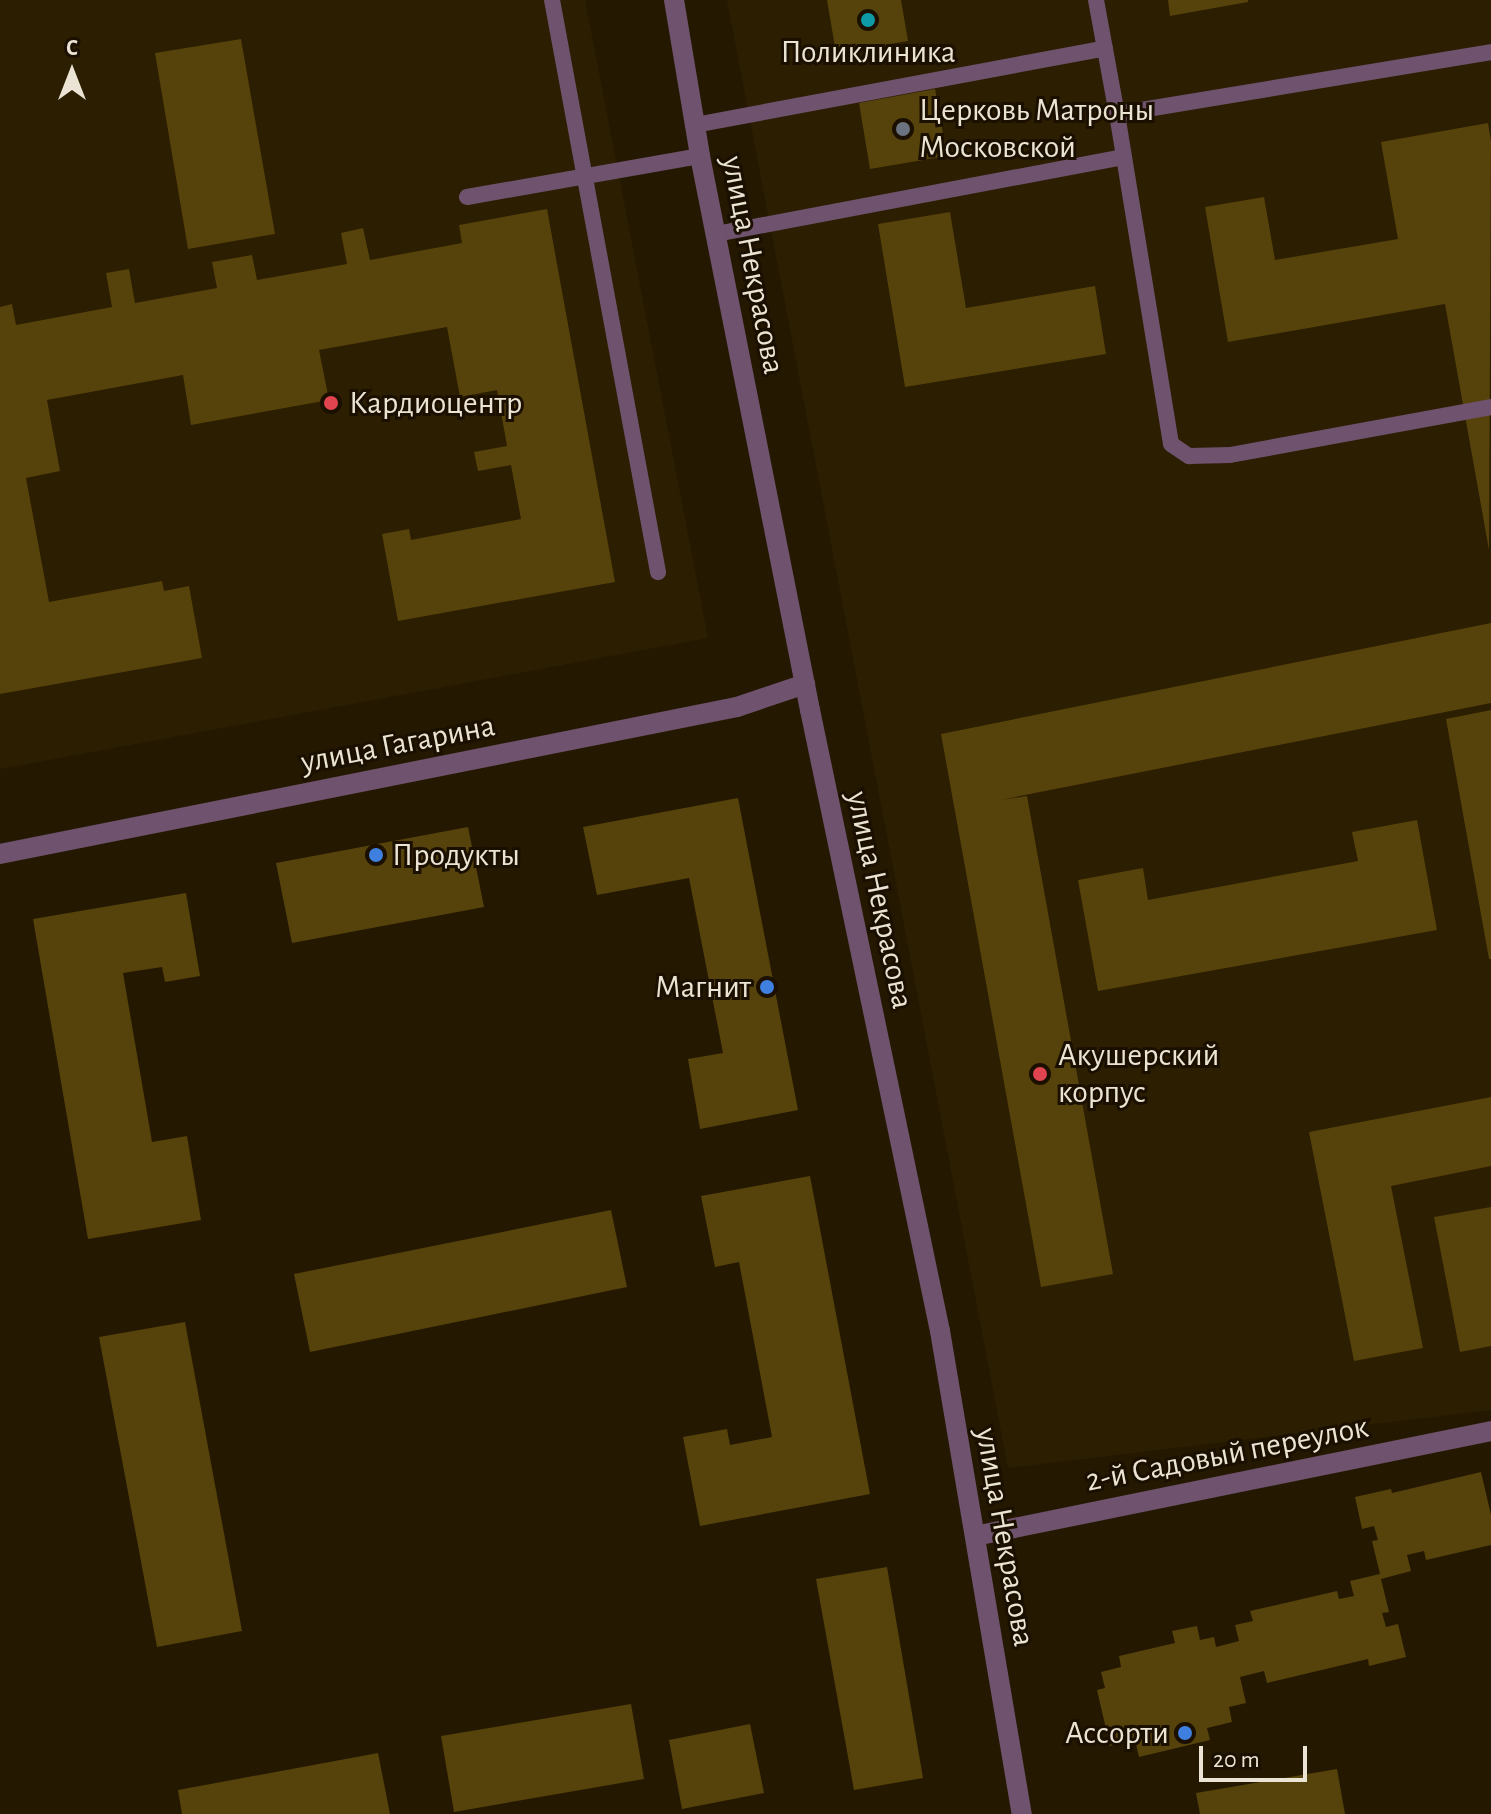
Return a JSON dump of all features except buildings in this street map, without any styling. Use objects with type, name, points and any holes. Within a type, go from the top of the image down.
[{"type":"street","name":"улица Некрасова","points":[[674,0],[700,156],[805,684],[940,1331],[1022,1814]]},
{"type":"street","name":"улица Гагарина","points":[[0,854],[737,707],[805,684]]},
{"type":"street","name":"2-й Садовый переулок","points":[[975,1536],[1491,1431]]},
{"type":"lane","points":[[552,0],[658,572]]},
{"type":"lane","points":[[1096,0],[1171,444],[1189,456],[1230,455],[1491,407]]},
{"type":"lane","points":[[695,125],[1105,48]]},
{"type":"lane","points":[[1117,114],[1491,52]]},
{"type":"lane","points":[[467,197],[700,156]]},
{"type":"lane","points":[[716,234],[1123,157]]},
{"type":"shaded area","name":"Кардиоцентр","points":[[0,0],[585,0],[708,638],[0,769]]},
{"type":"shaded area","points":[[727,0],[1491,0],[1491,1410],[1008,1468]]},
{"type":"place","name":"Поликлиника","points":[[868,20]]},
{"type":"place","name":"Церковь Матроны Московской","points":[[903,129]]},
{"type":"place","name":"Кардиоцентр","points":[[331,403]]},
{"type":"place","name":"Продукты","points":[[376,855]]},
{"type":"place","name":"Магнит","points":[[767,987]]},
{"type":"place","name":"Акушерский корпус","points":[[1040,1074]]},
{"type":"place","name":"Ассорти","points":[[1185,1733]]}]
